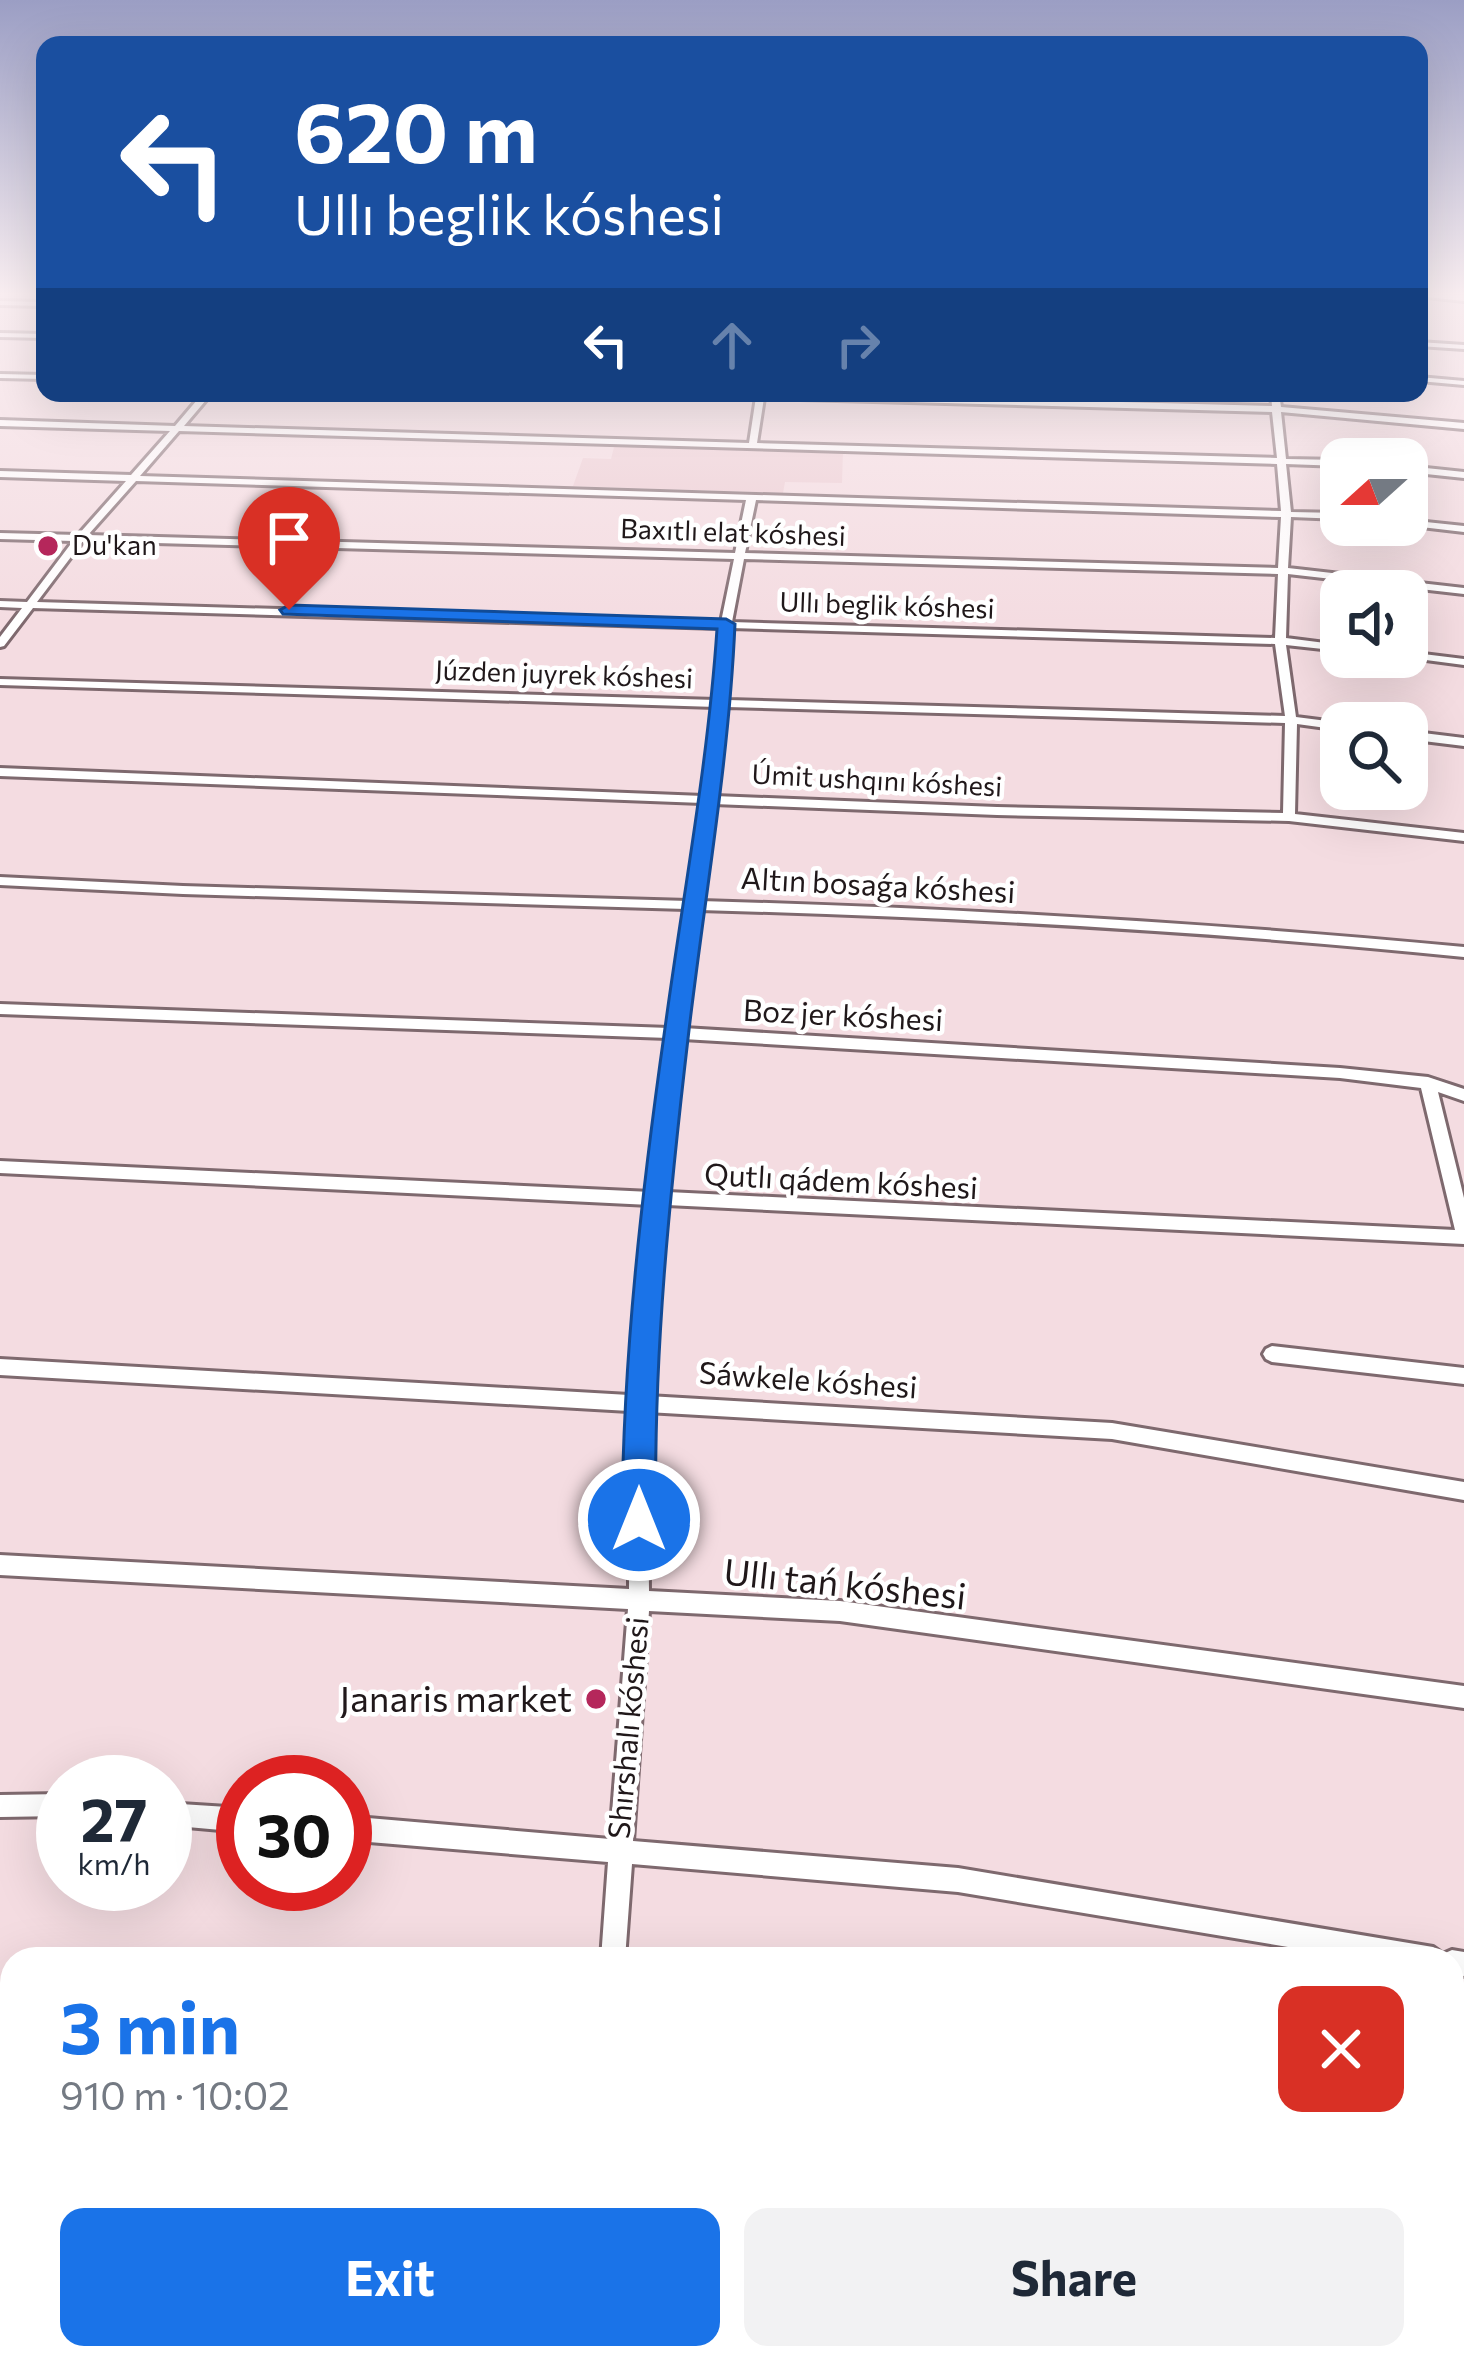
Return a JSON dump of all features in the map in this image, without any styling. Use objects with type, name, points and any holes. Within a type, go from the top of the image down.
[{"type":"street","points":[[0,644],[80,539],[198,405]]},
{"type":"street","points":[[753,442],[759,405]]},
{"type":"street","points":[[1121,405],[1273,409],[1464,426]]},
{"type":"street","points":[[1273,405],[1286,511],[1280,641],[1291,720],[1289,817]]},
{"type":"street","points":[[0,423],[1320,461]]},
{"type":"street","points":[[1428,471],[1464,475]]},
{"type":"street","points":[[0,474],[1320,514]]},
{"type":"street","name":"Shırshalı kóshesi","points":[[614,1947],[639,1600],[638,1400],[676,1033],[722,704],[726,624],[752,496]]},
{"type":"street","points":[[1428,526],[1464,530]]},
{"type":"street","name":"Baxıtlı elat kóshesi","points":[[0,536],[1285,571],[1464,591]]},
{"type":"street","name":"Ullı beglik kóshesi","points":[[0,604],[1320,646]]},
{"type":"street","points":[[1428,658],[1464,662]]},
{"type":"street","name":"Júzden juyrek kóshesi","points":[[0,682],[1320,723]]},
{"type":"street","points":[[1428,738],[1464,742]]},
{"type":"street","name":"Úmit ushqını kóshesi","points":[[0,772],[1289,817],[1464,837]]},
{"type":"street","name":"Altın bosaǵa kóshesi","points":[[0,881],[695,904],[1320,935],[1464,952]]},
{"type":"street","name":"Boz jer kóshesi","points":[[0,1009],[676,1033],[1428,1083],[1464,1095]]},
{"type":"street","points":[[1428,1083],[1464,1235]]},
{"type":"street","name":"Qutlı qádem kóshesi","points":[[0,1167],[659,1202],[1464,1235]]},
{"type":"street","points":[[1273,1354],[1464,1376]]},
{"type":"street","name":"Sáwkele kóshesi","points":[[0,1367],[638,1400],[1112,1431],[1464,1491]]},
{"type":"street","name":"Ullı tań kóshesi","points":[[0,1565],[840,1611],[1464,1697]]},
{"type":"street","points":[[0,1806],[36,1805]]},
{"type":"street","points":[[372,1830],[958,1880],[1361,1947]]},
{"type":"shaded area","points":[[615,443],[843,450],[842,483],[785,482],[783,493],[573,486],[583,458],[611,459]]},
{"type":"place","name":"Du'kan","points":[[48,546]]},
{"type":"place","name":"Janaris market","points":[[596,1699]]},
{"type":"route","points":[[289,610],[726,624],[722,704],[676,1033],[638,1400],[639,1520]]}]
